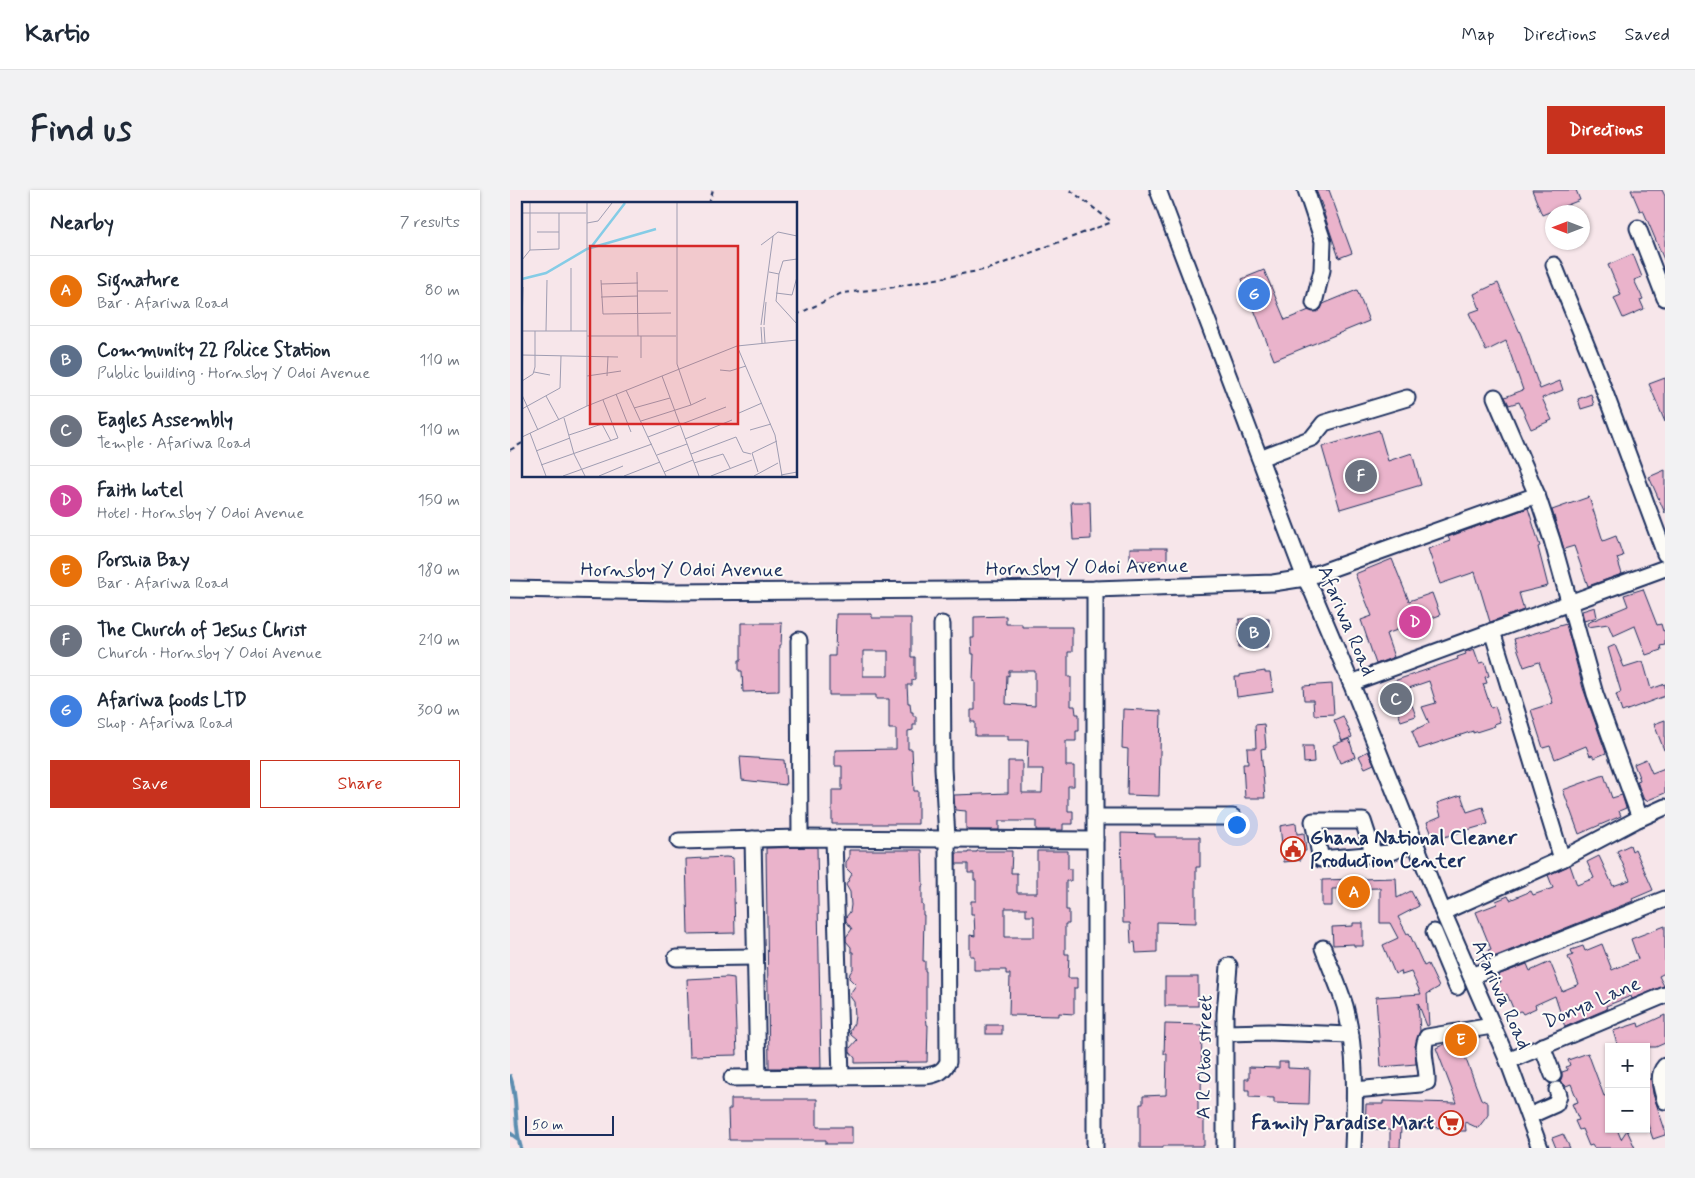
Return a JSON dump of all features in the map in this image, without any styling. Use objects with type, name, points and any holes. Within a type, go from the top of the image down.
[{"type":"street","points":[[1306,190],[1323,241],[1322,270],[1314,303]]},
{"type":"street","name":"Afariwa Road","points":[[1161,191],[1305,578],[1314,593],[1452,934],[1508,1061],[1540,1148]]},
{"type":"street","points":[[1638,228],[1665,298]]},
{"type":"street","points":[[1554,265],[1598,374],[1665,554]]},
{"type":"street","points":[[1260,458],[1312,438],[1324,422],[1407,398]]},
{"type":"street","points":[[1495,398],[1537,495],[1552,540],[1595,694],[1640,818]]},
{"type":"street","name":"Hornsby Y Odoi Avenue","points":[[510,589],[668,592],[1095,589],[1273,583],[1305,578],[1537,495]]},
{"type":"street","points":[[1351,683],[1665,568]]},
{"type":"street","points":[[1095,589],[1095,1148]]},
{"type":"street","points":[[732,1078],[937,1075],[943,1071],[948,1062],[947,838],[943,768],[942,624]]},
{"type":"street","points":[[1492,631],[1562,859]]},
{"type":"street","points":[[800,640],[800,838]]},
{"type":"street","points":[[1443,912],[1562,859],[1665,807]]},
{"type":"street","points":[[1095,817],[1233,817]]},
{"type":"street","points":[[679,841],[800,838],[1095,840]]},
{"type":"street","points":[[753,839],[758,1078]]},
{"type":"street","points":[[834,839],[841,1077]]},
{"type":"street","points":[[1374,855],[1389,853],[1416,842]]},
{"type":"street","points":[[1450,971],[1468,970],[1665,899]]},
{"type":"street","points":[[1452,934],[1436,936],[1457,987]]},
{"type":"street","points":[[1323,948],[1344,1004],[1351,1035],[1355,1090],[1353,1148]]},
{"type":"street","points":[[676,958],[755,957]]},
{"type":"street","name":"A R Otoo street","points":[[1225,1148],[1225,1033],[1226,991],[1229,966]]},
{"type":"street","name":"Donya Lane","points":[[1508,1061],[1665,995]]},
{"type":"street","points":[[1355,1090],[1427,1082],[1428,1072],[1424,1047],[1427,1037],[1492,1026]]},
{"type":"street","points":[[1225,1033],[1268,1032],[1351,1035]]},
{"type":"street","points":[[1529,1116],[1556,1104],[1559,1095],[1542,1046]]},
{"type":"street","points":[[1665,1066],[1660,1072],[1660,1081],[1665,1101]]},
{"type":"path","points":[[798,314],[842,293],[889,288],[988,269],[1112,222],[1070,190]]},
{"type":"path","points":[[510,450],[522,443]]},
{"type":"building","points":[[1316,190],[1329,190],[1352,253],[1339,258]]},
{"type":"building","points":[[1532,190],[1576,190],[1580,200],[1567,205],[1545,205],[1545,214],[1542,215]]},
{"type":"building","points":[[1631,190],[1662,190],[1665,196],[1665,262],[1643,210],[1640,211]]},
{"type":"building","points":[[1633,254],[1642,277],[1634,280],[1643,299],[1640,300],[1644,309],[1623,318],[1614,298],[1621,295],[1608,265]]},
{"type":"building","points":[[1264,270],[1285,320],[1309,310],[1317,312],[1323,304],[1357,290],[1369,321],[1274,360],[1242,279]]},
{"type":"building","points":[[1498,283],[1521,335],[1540,389],[1560,381],[1563,390],[1542,398],[1552,420],[1531,429],[1519,402],[1509,405],[1505,397],[1523,390],[1506,341],[1486,351],[1469,313],[1480,309],[1474,294]]},
{"type":"building","points":[[1665,378],[1665,422],[1649,384]]},
{"type":"building","points":[[1591,394],[1594,405],[1581,409],[1578,399]]},
{"type":"building","points":[[1379,430],[1388,461],[1412,453],[1421,485],[1340,509],[1322,447]]},
{"type":"building","points":[[1665,470],[1665,513],[1649,477]]},
{"type":"building","points":[[1589,497],[1603,541],[1616,536],[1623,556],[1617,558],[1622,574],[1588,586],[1574,546],[1564,549],[1552,510]]},
{"type":"building","points":[[1071,502],[1090,502],[1091,539],[1073,540]]},
{"type":"building","points":[[1528,508],[1540,546],[1538,547],[1548,586],[1519,593],[1524,610],[1490,622],[1475,572],[1440,584],[1428,549],[1450,541],[1448,537]]},
{"type":"building","points":[[1130,548],[1167,548],[1167,561],[1130,561]]},
{"type":"building","points":[[1392,559],[1409,601],[1432,593],[1440,615],[1424,621],[1426,626],[1413,630],[1411,625],[1386,634],[1394,657],[1376,664],[1361,620],[1372,616],[1355,574]]},
{"type":"building","points":[[1643,589],[1657,625],[1661,624],[1663,631],[1665,630],[1665,645],[1660,646],[1661,650],[1646,655],[1635,626],[1613,636],[1608,624],[1588,627],[1587,623],[1628,606],[1624,595]]},
{"type":"building","points":[[1595,607],[1597,617],[1584,621],[1582,611]]},
{"type":"building","points":[[836,614],[872,614],[872,618],[911,618],[911,657],[915,657],[915,679],[912,680],[912,685],[907,685],[908,703],[910,703],[913,716],[916,716],[916,725],[913,725],[913,730],[908,731],[908,749],[912,749],[914,791],[918,791],[918,824],[832,824],[832,790],[842,790],[842,766],[835,766],[835,750],[896,749],[896,729],[889,729],[889,699],[876,699],[876,695],[829,695],[829,656],[835,656]],"holes":[[[863,651],[888,651],[888,676],[863,676]]]},
{"type":"building","points":[[1006,616],[1006,624],[1022,624],[1022,627],[1072,627],[1072,652],[1068,652],[1068,677],[1071,677],[1071,706],[1075,706],[1076,714],[1079,714],[1079,731],[1076,731],[1076,741],[1066,741],[1066,766],[1074,766],[1074,786],[1068,786],[1068,811],[1073,811],[1073,824],[1063,824],[1063,830],[1036,830],[1036,821],[999,821],[999,830],[966,830],[966,811],[955,810],[954,795],[1008,793],[1008,761],[1022,761],[1022,793],[1042,793],[1043,769],[1027,769],[1028,740],[1008,740],[1008,736],[975,736],[975,722],[971,722],[971,710],[975,710],[974,654],[972,654],[971,638],[974,638],[974,617]],"holes":[[[1009,671],[1035,671],[1035,706],[1006,704],[1007,675],[1009,676]]]},
{"type":"building","points":[[1239,619],[1269,619],[1268,647],[1239,647]]},
{"type":"building","points":[[741,623],[782,623],[781,645],[779,645],[779,691],[743,692],[742,671],[739,671],[739,660],[741,660]]},
{"type":"building","points":[[1566,624],[1583,688],[1606,753],[1594,758],[1592,755],[1590,756],[1586,746],[1555,759],[1550,746],[1543,748],[1531,710],[1553,703],[1539,662],[1524,667],[1514,639]]},
{"type":"building","points":[[1615,645],[1624,667],[1643,661],[1651,689],[1665,684],[1665,696],[1622,712],[1616,694],[1621,692],[1608,648]]},
{"type":"building","points":[[1474,649],[1479,663],[1485,662],[1489,676],[1485,677],[1487,683],[1483,684],[1491,708],[1495,706],[1500,722],[1494,724],[1495,726],[1473,733],[1473,731],[1419,749],[1412,731],[1429,723],[1422,707],[1436,703],[1429,681],[1406,689],[1416,716],[1401,721],[1388,683],[1458,659],[1457,657],[1466,654],[1465,652]]},
{"type":"building","points":[[1265,671],[1265,673],[1270,673],[1273,692],[1237,697],[1235,677]]},
{"type":"building","points":[[1332,684],[1334,714],[1314,715],[1313,700],[1304,700],[1303,686]]},
{"type":"building","points":[[1123,709],[1161,711],[1159,796],[1127,795],[1128,749],[1122,748]]},
{"type":"building","points":[[1343,716],[1352,737],[1342,741],[1334,720]]},
{"type":"building","points":[[1665,720],[1665,750],[1664,750],[1654,724]]},
{"type":"building","points":[[1264,724],[1266,748],[1261,749],[1265,798],[1245,798],[1243,764],[1248,764],[1247,748],[1256,748],[1255,725]]},
{"type":"building","points":[[1349,739],[1355,757],[1340,763],[1333,745]]},
{"type":"building","points":[[1303,746],[1313,746],[1314,762],[1304,763]]},
{"type":"building","points":[[1368,751],[1374,764],[1365,768],[1359,756]]},
{"type":"building","points":[[740,757],[784,760],[786,785],[742,780]]},
{"type":"building","points":[[1646,759],[1652,773],[1665,768],[1665,793],[1646,801],[1637,781],[1640,780],[1634,764]]},
{"type":"building","points":[[1604,775],[1612,798],[1622,795],[1626,808],[1619,811],[1621,816],[1579,834],[1563,790]]},
{"type":"building","points":[[1461,795],[1467,812],[1483,807],[1488,824],[1434,840],[1427,822],[1441,816],[1437,803]]},
{"type":"building","points":[[1296,823],[1297,834],[1304,833],[1306,851],[1300,852],[1301,860],[1284,862],[1280,826]]},
{"type":"building","points":[[1121,833],[1155,834],[1155,837],[1200,837],[1200,867],[1196,867],[1196,923],[1157,922],[1157,952],[1136,953],[1135,942],[1131,943],[1130,923],[1123,923]]},
{"type":"building","points":[[1630,845],[1632,851],[1635,849],[1653,890],[1632,899],[1633,901],[1491,958],[1488,950],[1491,949],[1476,912],[1497,904],[1496,901],[1508,896],[1510,900],[1531,891],[1533,895],[1553,888],[1548,875],[1570,865],[1577,885],[1594,878],[1587,862],[1599,856],[1613,886],[1630,880],[1617,851]]},
{"type":"building","points":[[817,847],[821,1068],[769,1068],[766,848]]},
{"type":"building","points":[[849,850],[922,850],[923,961],[925,961],[926,971],[926,1015],[928,1025],[927,1062],[855,1063],[855,1058],[850,1052],[850,1048],[857,1040],[851,1035],[850,1031],[855,1016],[854,1002],[849,995],[856,985],[849,978],[853,969],[853,952],[851,952],[851,947],[846,941],[846,937],[852,929],[846,921],[851,905],[850,892],[846,885],[852,874],[846,868]]},
{"type":"building","points":[[1012,851],[1011,873],[1017,873],[1017,893],[1037,893],[1037,851],[1068,851],[1068,869],[1071,869],[1071,881],[1066,881],[1066,910],[1069,910],[1069,924],[1065,924],[1065,954],[1069,954],[1068,978],[1077,978],[1077,988],[1074,988],[1074,1014],[1059,1013],[1059,1016],[1009,1015],[1010,974],[1006,974],[1006,970],[974,970],[974,956],[970,956],[970,935],[975,936],[974,914],[971,914],[971,901],[976,901],[976,880],[974,880],[974,873],[968,873],[968,864],[956,864],[956,853]],"holes":[[[1005,908],[1026,908],[1026,916],[1034,916],[1034,937],[1005,937]]]},
{"type":"building","points":[[733,858],[735,933],[688,934],[686,859]]},
{"type":"building","points":[[1396,878],[1397,898],[1411,891],[1419,906],[1398,917],[1407,934],[1409,933],[1424,966],[1428,964],[1439,987],[1427,994],[1429,1025],[1427,1026],[1418,1003],[1420,1031],[1415,1046],[1416,1064],[1381,1067],[1376,997],[1421,994],[1411,972],[1402,975],[1401,971],[1395,974],[1383,945],[1398,938],[1390,923],[1380,923],[1380,888],[1332,889],[1332,906],[1322,906],[1322,880]]},
{"type":"building","points":[[1353,923],[1363,923],[1363,946],[1354,946],[1354,944],[1333,945],[1332,927],[1353,926]]},
{"type":"building","points":[[1665,926],[1665,973],[1659,976],[1664,986],[1632,999],[1631,996],[1606,1006],[1607,1009],[1565,1027],[1555,996],[1535,1005],[1536,1008],[1523,1014],[1521,1011],[1515,1013],[1507,994],[1499,997],[1494,985],[1501,982],[1498,975],[1527,964],[1530,971],[1550,962],[1562,991],[1579,984],[1568,957],[1573,955],[1571,950],[1583,946],[1585,951],[1602,944],[1612,970],[1638,959],[1631,939]]},
{"type":"building","points":[[1165,977],[1198,977],[1198,1006],[1165,1006]]},
{"type":"building","points":[[734,978],[737,1055],[690,1056],[687,979]]},
{"type":"building","points":[[1665,1015],[1665,1043],[1656,1047],[1650,1047],[1650,1043],[1617,1043],[1613,1031],[1638,1023],[1639,1027]]},
{"type":"building","points":[[1165,1024],[1202,1025],[1201,1100],[1198,1100],[1198,1119],[1204,1119],[1204,1146],[1140,1148],[1140,1104],[1143,1104],[1143,1096],[1166,1095],[1167,1054],[1164,1054]]},
{"type":"building","points":[[986,1025],[1002,1025],[1002,1034],[986,1034]]},
{"type":"building","points":[[1459,1041],[1481,1099],[1488,1103],[1488,1115],[1478,1128],[1465,1122],[1466,1131],[1455,1131],[1454,1128],[1401,1127],[1400,1148],[1390,1148],[1390,1130],[1365,1128],[1366,1104],[1383,1104],[1383,1101],[1457,1103],[1436,1048]]},
{"type":"building","points":[[1588,1053],[1605,1096],[1605,1133],[1619,1133],[1621,1139],[1625,1133],[1628,1133],[1635,1148],[1594,1148],[1592,1145],[1589,1146],[1582,1129],[1579,1130],[1575,1121],[1579,1120],[1572,1104],[1578,1102],[1571,1084],[1566,1086],[1560,1081],[1562,1072],[1568,1070],[1566,1067],[1570,1065],[1568,1060]]},
{"type":"building","points":[[1279,1062],[1288,1062],[1288,1068],[1310,1069],[1309,1104],[1274,1103],[1274,1098],[1249,1097],[1249,1090],[1245,1090],[1245,1079],[1249,1079],[1249,1067],[1279,1068]]},
{"type":"building","points":[[1650,1079],[1665,1130],[1665,1135],[1653,1139],[1650,1130]]},
{"type":"building","points":[[731,1099],[817,1099],[817,1127],[852,1127],[852,1144],[826,1144],[826,1140],[729,1140],[728,1109],[731,1109]]},
{"type":"building","points":[[1563,1134],[1570,1148],[1556,1148],[1552,1138]]},
{"type":"waterway","points":[[510,1076],[513,1085],[517,1130],[521,1148]]},
{"type":"waterway","points":[[510,1133],[518,1139]]},
{"type":"place","name":"Afariwa foods LTD","points":[[1254,294]]},
{"type":"place","name":"The Church of Jesus Christ","points":[[1361,476]]},
{"type":"place","name":"Faith hotel","points":[[1415,622]]},
{"type":"place","name":"Community 22 Police Station","points":[[1254,633]]},
{"type":"place","name":"Eagles Assembly","points":[[1396,699]]},
{"type":"place","name":"Ghana National Cleaner Production Center","points":[[1293,849]]},
{"type":"place","name":"Signature","points":[[1354,892]]},
{"type":"place","name":"Porshia Bay","points":[[1461,1040]]},
{"type":"place","name":"Family Paradise Mart","points":[[1451,1123]]}]
